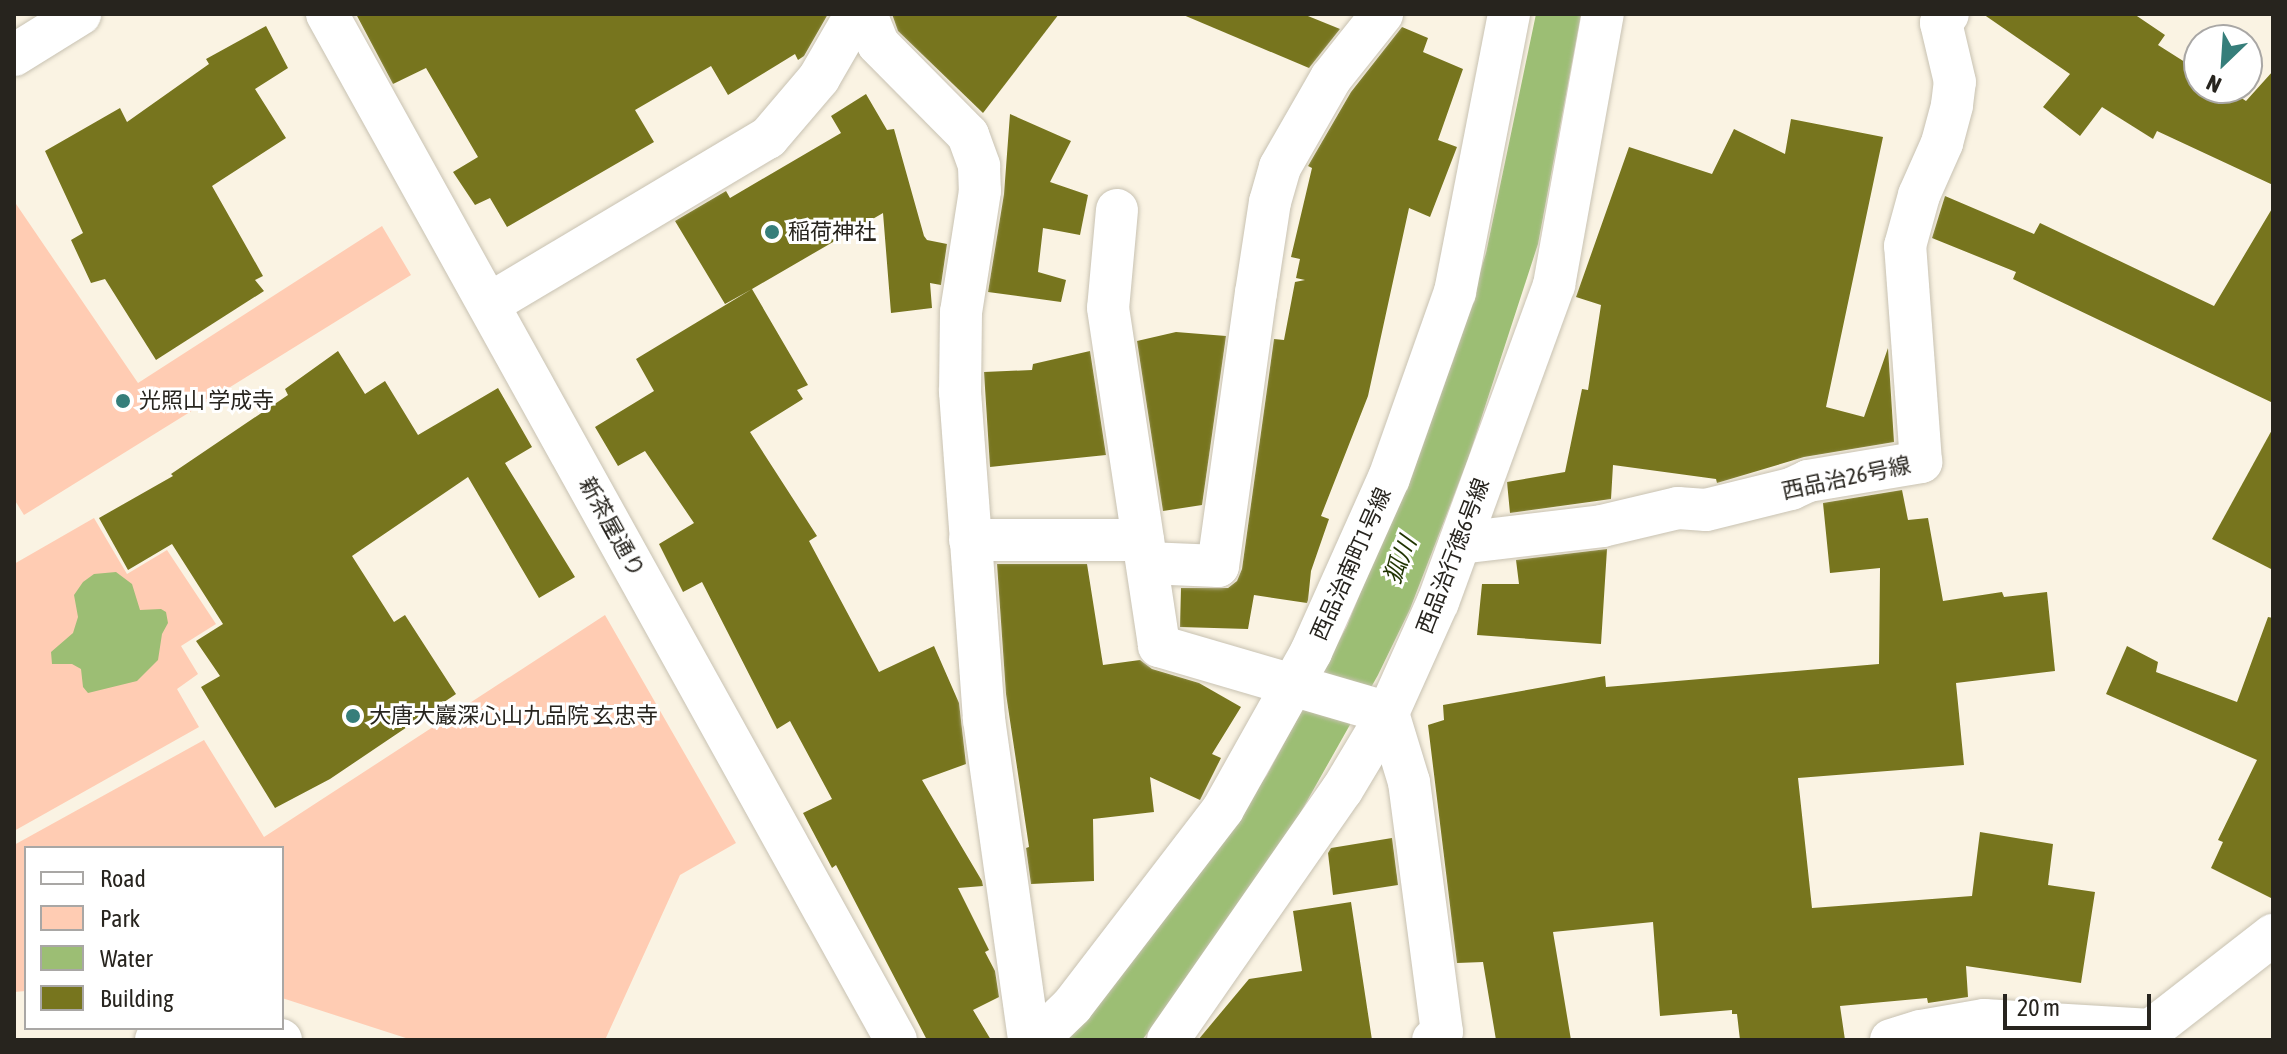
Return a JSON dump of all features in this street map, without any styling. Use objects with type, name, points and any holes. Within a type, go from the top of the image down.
[{"type":"street","points":[[14,55],[80,14]]},
{"type":"street","name":"新茶屋通り","points":[[327,14],[896,1040]]},
{"type":"street","points":[[489,304],[768,138],[819,78],[856,14]]},
{"type":"street","points":[[866,14],[878,44],[968,135],[979,166],[980,191],[970,235],[961,328],[960,392],[984,719],[1029,1040]]},
{"type":"street","points":[[970,540],[1145,551],[1218,566],[1256,293],[1277,178],[1331,78],[1382,14]]},
{"type":"street","name":"西品治南町1号線","points":[[1037,1040],[1072,1006],[1223,809],[1301,685],[1389,478],[1455,292],[1509,14]]},
{"type":"street","name":"西品治行徳6号線","points":[[1168,1040],[1342,790],[1379,710],[1438,602],[1554,285],[1603,14]]},
{"type":"street","name":"西品治26号線","points":[[1460,543],[1602,526],[1678,508],[1706,510],[1791,489],[1808,481],[1921,462],[1905,246],[1919,195],[1942,143],[1952,105],[1955,82],[1941,23],[1948,14]]},
{"type":"street","points":[[1117,210],[1108,308],[1159,646],[1379,710],[1411,798],[1442,1032],[1433,1040]]},
{"type":"street","points":[[1891,1040],[1921,1031],[1984,1020],[2151,1030],[2273,935]]},
{"type":"street","points":[[156,1040],[184,1030]]},
{"type":"street","points":[[218,1030],[281,1040]]},
{"type":"green space","points":[[14,201],[138,383],[382,226],[411,275],[24,515],[14,499]]},
{"type":"green space","points":[[94,518],[127,574],[167,550],[216,624],[181,646],[198,674],[177,689],[199,727],[14,831],[14,564]]},
{"type":"green space","points":[[605,615],[736,843],[680,875],[605,1040],[412,1040],[284,999],[284,846],[24,846],[24,991],[14,992],[14,845],[204,740],[264,837]]},
{"type":"water","name":"狐川","points":[[1536,14],[1581,14],[1538,244],[1468,459],[1410,609],[1378,675],[1271,865],[1196,972],[1142,1040],[1064,1040],[1173,908],[1267,775],[1347,626],[1453,361],[1486,253]]},
{"type":"water","points":[[116,572],[132,584],[140,610],[161,609],[166,612],[168,623],[162,634],[158,660],[137,681],[88,693],[83,687],[81,669],[72,664],[52,664],[51,652],[73,633],[78,617],[74,595],[83,582],[94,574]]},
{"type":"building","points":[[356,14],[828,14],[804,56],[798,60],[795,54],[728,95],[711,66],[635,110],[654,142],[507,227],[490,198],[475,205],[453,172],[478,157],[426,68],[393,84]]},
{"type":"building","points":[[892,14],[1059,14],[983,113],[898,31]]},
{"type":"building","points":[[1181,14],[1303,14],[1340,29],[1309,68]]},
{"type":"building","points":[[1983,14],[2134,14],[2165,35],[2158,45],[2183,61],[2183,104],[2263,104],[2263,82],[2273,71],[2273,185],[2157,131],[2153,139],[2102,107],[2080,136],[2043,107],[2070,74]]},
{"type":"building","points":[[266,26],[288,68],[255,89],[286,138],[212,186],[263,276],[255,280],[264,291],[156,360],[105,279],[91,283],[71,240],[83,233],[45,151],[120,108],[127,122],[209,64],[206,59]]},
{"type":"building","points":[[1402,27],[1428,38],[1423,52],[1463,69],[1438,140],[1457,147],[1430,217],[1409,208],[1368,396],[1321,516],[1329,519],[1311,571],[1307,603],[1254,595],[1248,629],[1180,627],[1181,588],[1228,588],[1237,581],[1242,569],[1274,339],[1284,340],[1295,282],[1305,280],[1296,278],[1300,259],[1291,257],[1312,168],[1308,166],[1351,92]]},
{"type":"building","points":[[866,94],[887,130],[894,129],[924,236],[927,240],[947,244],[941,285],[930,283],[932,308],[891,313],[883,213],[725,304],[675,221],[726,191],[730,198],[841,133],[831,116]]},
{"type":"building","points":[[1010,114],[1071,141],[1050,182],[1088,195],[1080,235],[1043,228],[1038,272],[1066,280],[1061,302],[988,292],[1004,194]]},
{"type":"building","points":[[1791,119],[1883,137],[1826,407],[1864,417],[1888,348],[1894,442],[1804,457],[1717,483],[1716,479],[1613,465],[1611,499],[1510,513],[1507,482],[1565,472],[1582,389],[1588,390],[1601,305],[1576,297],[1629,147],[1712,174],[1734,129],[1785,154]]},
{"type":"building","points":[[1945,196],[2034,234],[2040,223],[2214,306],[2273,207],[2273,403],[2013,279],[2016,272],[1932,238]]},
{"type":"building","points":[[752,289],[808,385],[797,390],[803,399],[750,432],[817,536],[809,541],[879,672],[934,646],[959,703],[966,764],[922,780],[982,881],[983,886],[958,888],[989,950],[985,952],[995,971],[999,997],[973,1010],[991,1040],[927,1040],[836,865],[832,868],[803,813],[832,799],[790,721],[777,729],[702,582],[683,592],[659,544],[694,523],[645,451],[618,466],[595,427],[654,391],[636,359]]},
{"type":"building","points":[[1176,332],[1226,336],[1202,505],[1163,511],[1137,341]]},
{"type":"building","points":[[338,351],[365,394],[385,381],[418,435],[498,388],[532,447],[505,463],[575,577],[539,598],[468,477],[352,556],[394,622],[405,615],[456,694],[330,779],[275,808],[201,687],[220,676],[196,641],[223,624],[172,544],[128,570],[99,518],[173,476],[171,474],[288,395],[285,389]]},
{"type":"building","points":[[1090,351],[1106,455],[990,467],[984,372],[1032,370],[1033,364]]},
{"type":"building","points":[[2273,428],[2273,570],[2212,539]]},
{"type":"building","points":[[1902,490],[1908,520],[1928,518],[1943,601],[2002,592],[2004,597],[2047,592],[2055,671],[1956,683],[1964,765],[1798,778],[1812,908],[1972,896],[1980,832],[2053,844],[2048,885],[2095,892],[2081,983],[1966,966],[1968,997],[1928,1003],[1927,998],[1840,1006],[1845,1040],[1740,1040],[1737,1014],[1732,1014],[1732,1010],[1660,1016],[1653,922],[1553,932],[1571,1040],[1496,1040],[1483,962],[1457,963],[1428,725],[1444,720],[1443,705],[1605,676],[1606,687],[1879,664],[1880,568],[1830,573],[1823,503]]},
{"type":"building","points":[[1607,549],[1601,644],[1477,635],[1482,584],[1519,584],[1516,560]]},
{"type":"building","points":[[997,564],[1087,564],[1103,665],[1140,660],[1152,669],[1199,683],[1241,707],[1212,754],[1221,758],[1200,800],[1150,777],[1154,812],[1093,819],[1094,881],[1031,884],[1026,848],[1029,847],[1006,694]]},
{"type":"building","points":[[2268,617],[2273,618],[2273,899],[2211,868],[2223,842],[2218,840],[2257,760],[2106,694],[2127,646],[2158,662],[2156,672],[2237,702]]},
{"type":"building","points":[[1392,838],[1398,885],[1333,895],[1328,853],[1331,848]]},
{"type":"building","points":[[1351,902],[1372,1040],[1198,1040],[1249,979],[1302,971],[1293,911]]},
{"type":"place","name":"稲荷神社","points":[[772,232]]},
{"type":"place","name":"光照山 学成寺","points":[[123,401]]},
{"type":"place","name":"大唐大巖深心山九品院 玄忠寺","points":[[353,716]]}]
